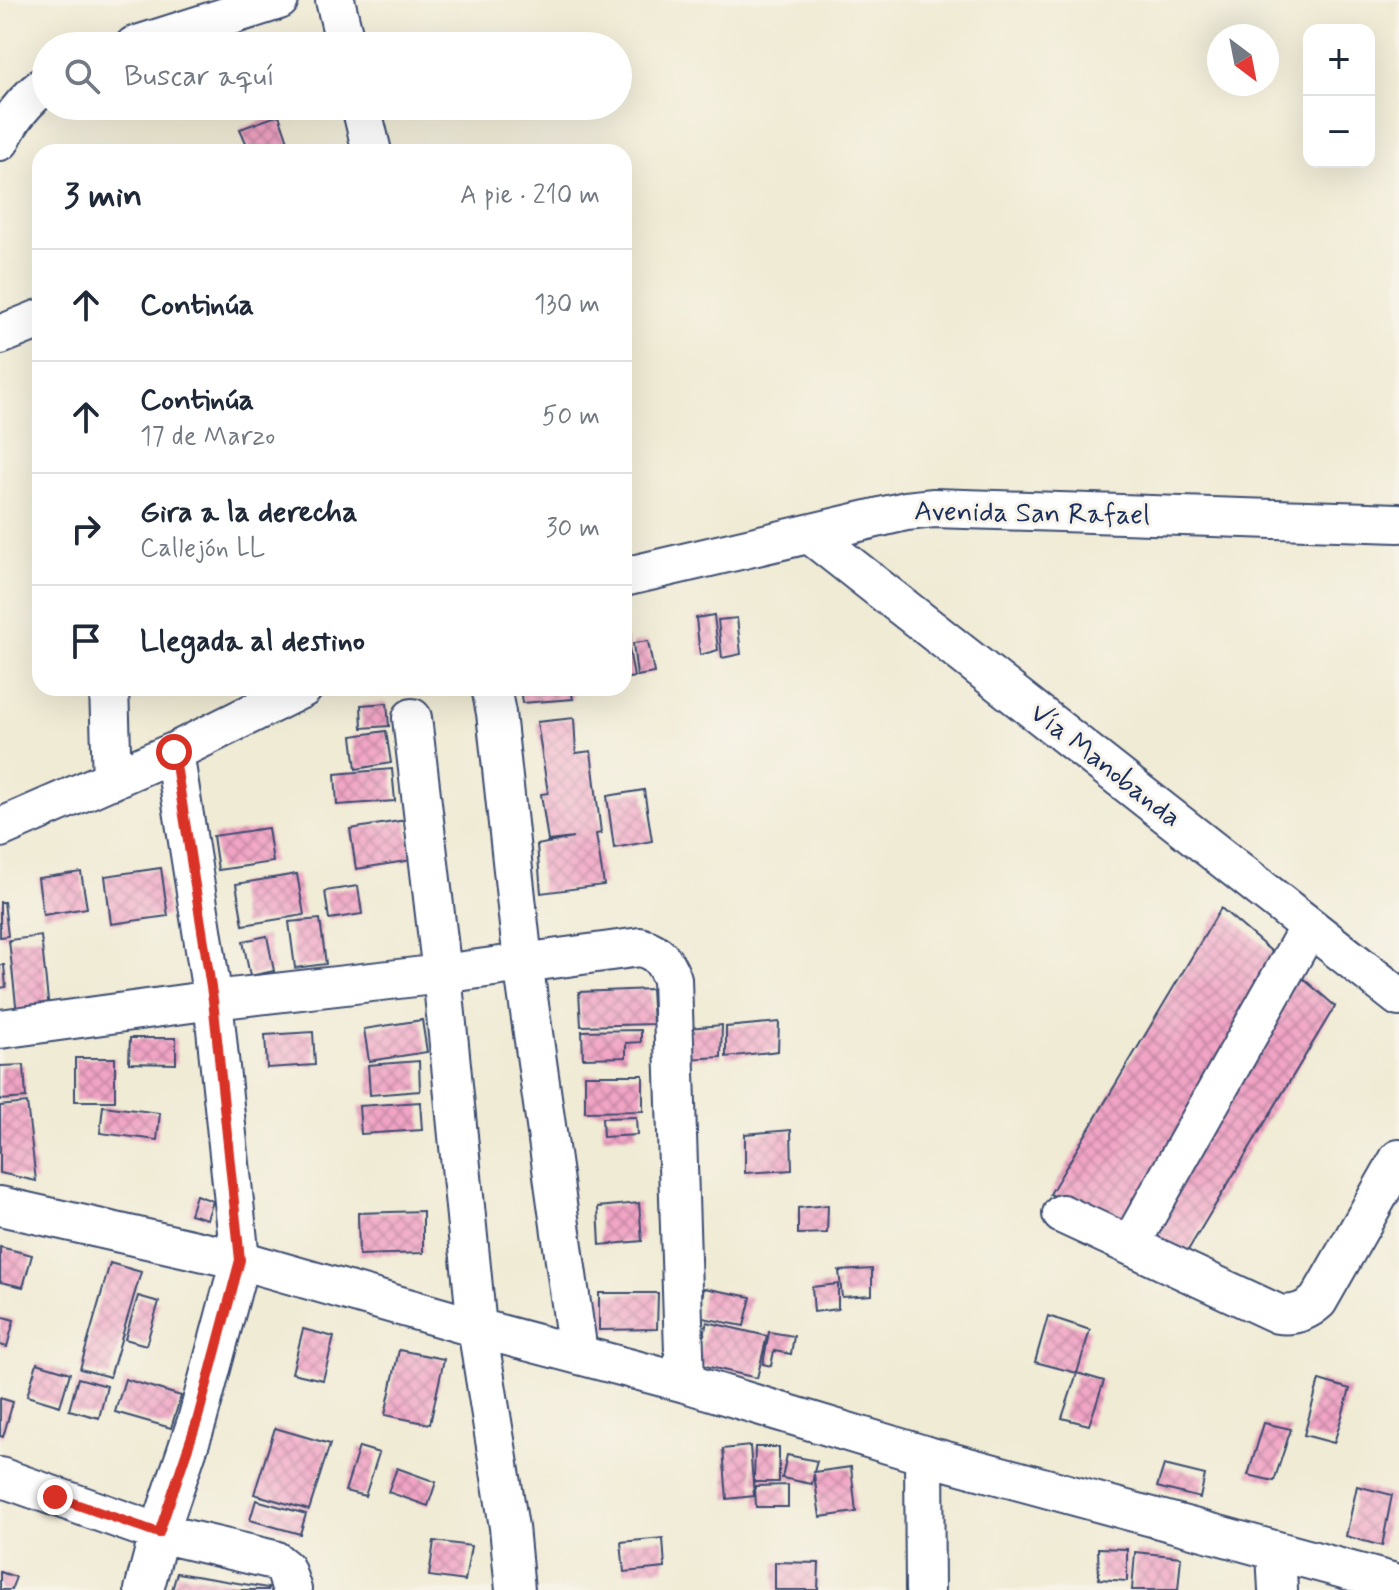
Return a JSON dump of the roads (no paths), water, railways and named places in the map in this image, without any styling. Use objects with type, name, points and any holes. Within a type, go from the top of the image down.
[{"type":"street","points":[[178,32],[279,0]]},
{"type":"street","points":[[335,0],[343,32]]},
{"type":"street","points":[[0,141],[9,120],[32,95]]},
{"type":"street","points":[[364,120],[370,144]]},
{"type":"street","points":[[0,335],[32,322]]},
{"type":"street","name":"Avenida San Rafael","points":[[632,575],[906,511],[934,508],[1399,523]]},
{"type":"street","name":"Vía Manobanda","points":[[811,535],[1399,997]]},
{"type":"street","points":[[109,696],[112,780]]},
{"type":"street","points":[[0,828],[174,752],[287,696]]},
{"type":"street","points":[[493,696],[523,962],[578,1353]]},
{"type":"street","points":[[412,718],[442,974],[477,1328],[509,1527],[515,1590]]},
{"type":"street","points":[[144,1590],[159,1533],[197,1421],[240,1260],[213,1000],[174,752]]},
{"type":"street","points":[[1130,1245],[1309,927]]},
{"type":"street","points":[[0,1029],[640,947],[654,951],[665,963],[672,979],[685,1383]]},
{"type":"street","points":[[1062,1214],[1278,1314],[1290,1315],[1301,1313],[1318,1301],[1399,1159]]},
{"type":"street","points":[[0,1206],[240,1260],[477,1328],[685,1383],[924,1455],[1399,1584]]},
{"type":"street","points":[[924,1455],[925,1590]]},
{"type":"street","points":[[0,1477],[159,1533],[274,1560],[288,1580]]},
{"type":"street","points":[[1276,1552],[1278,1590]]}]
